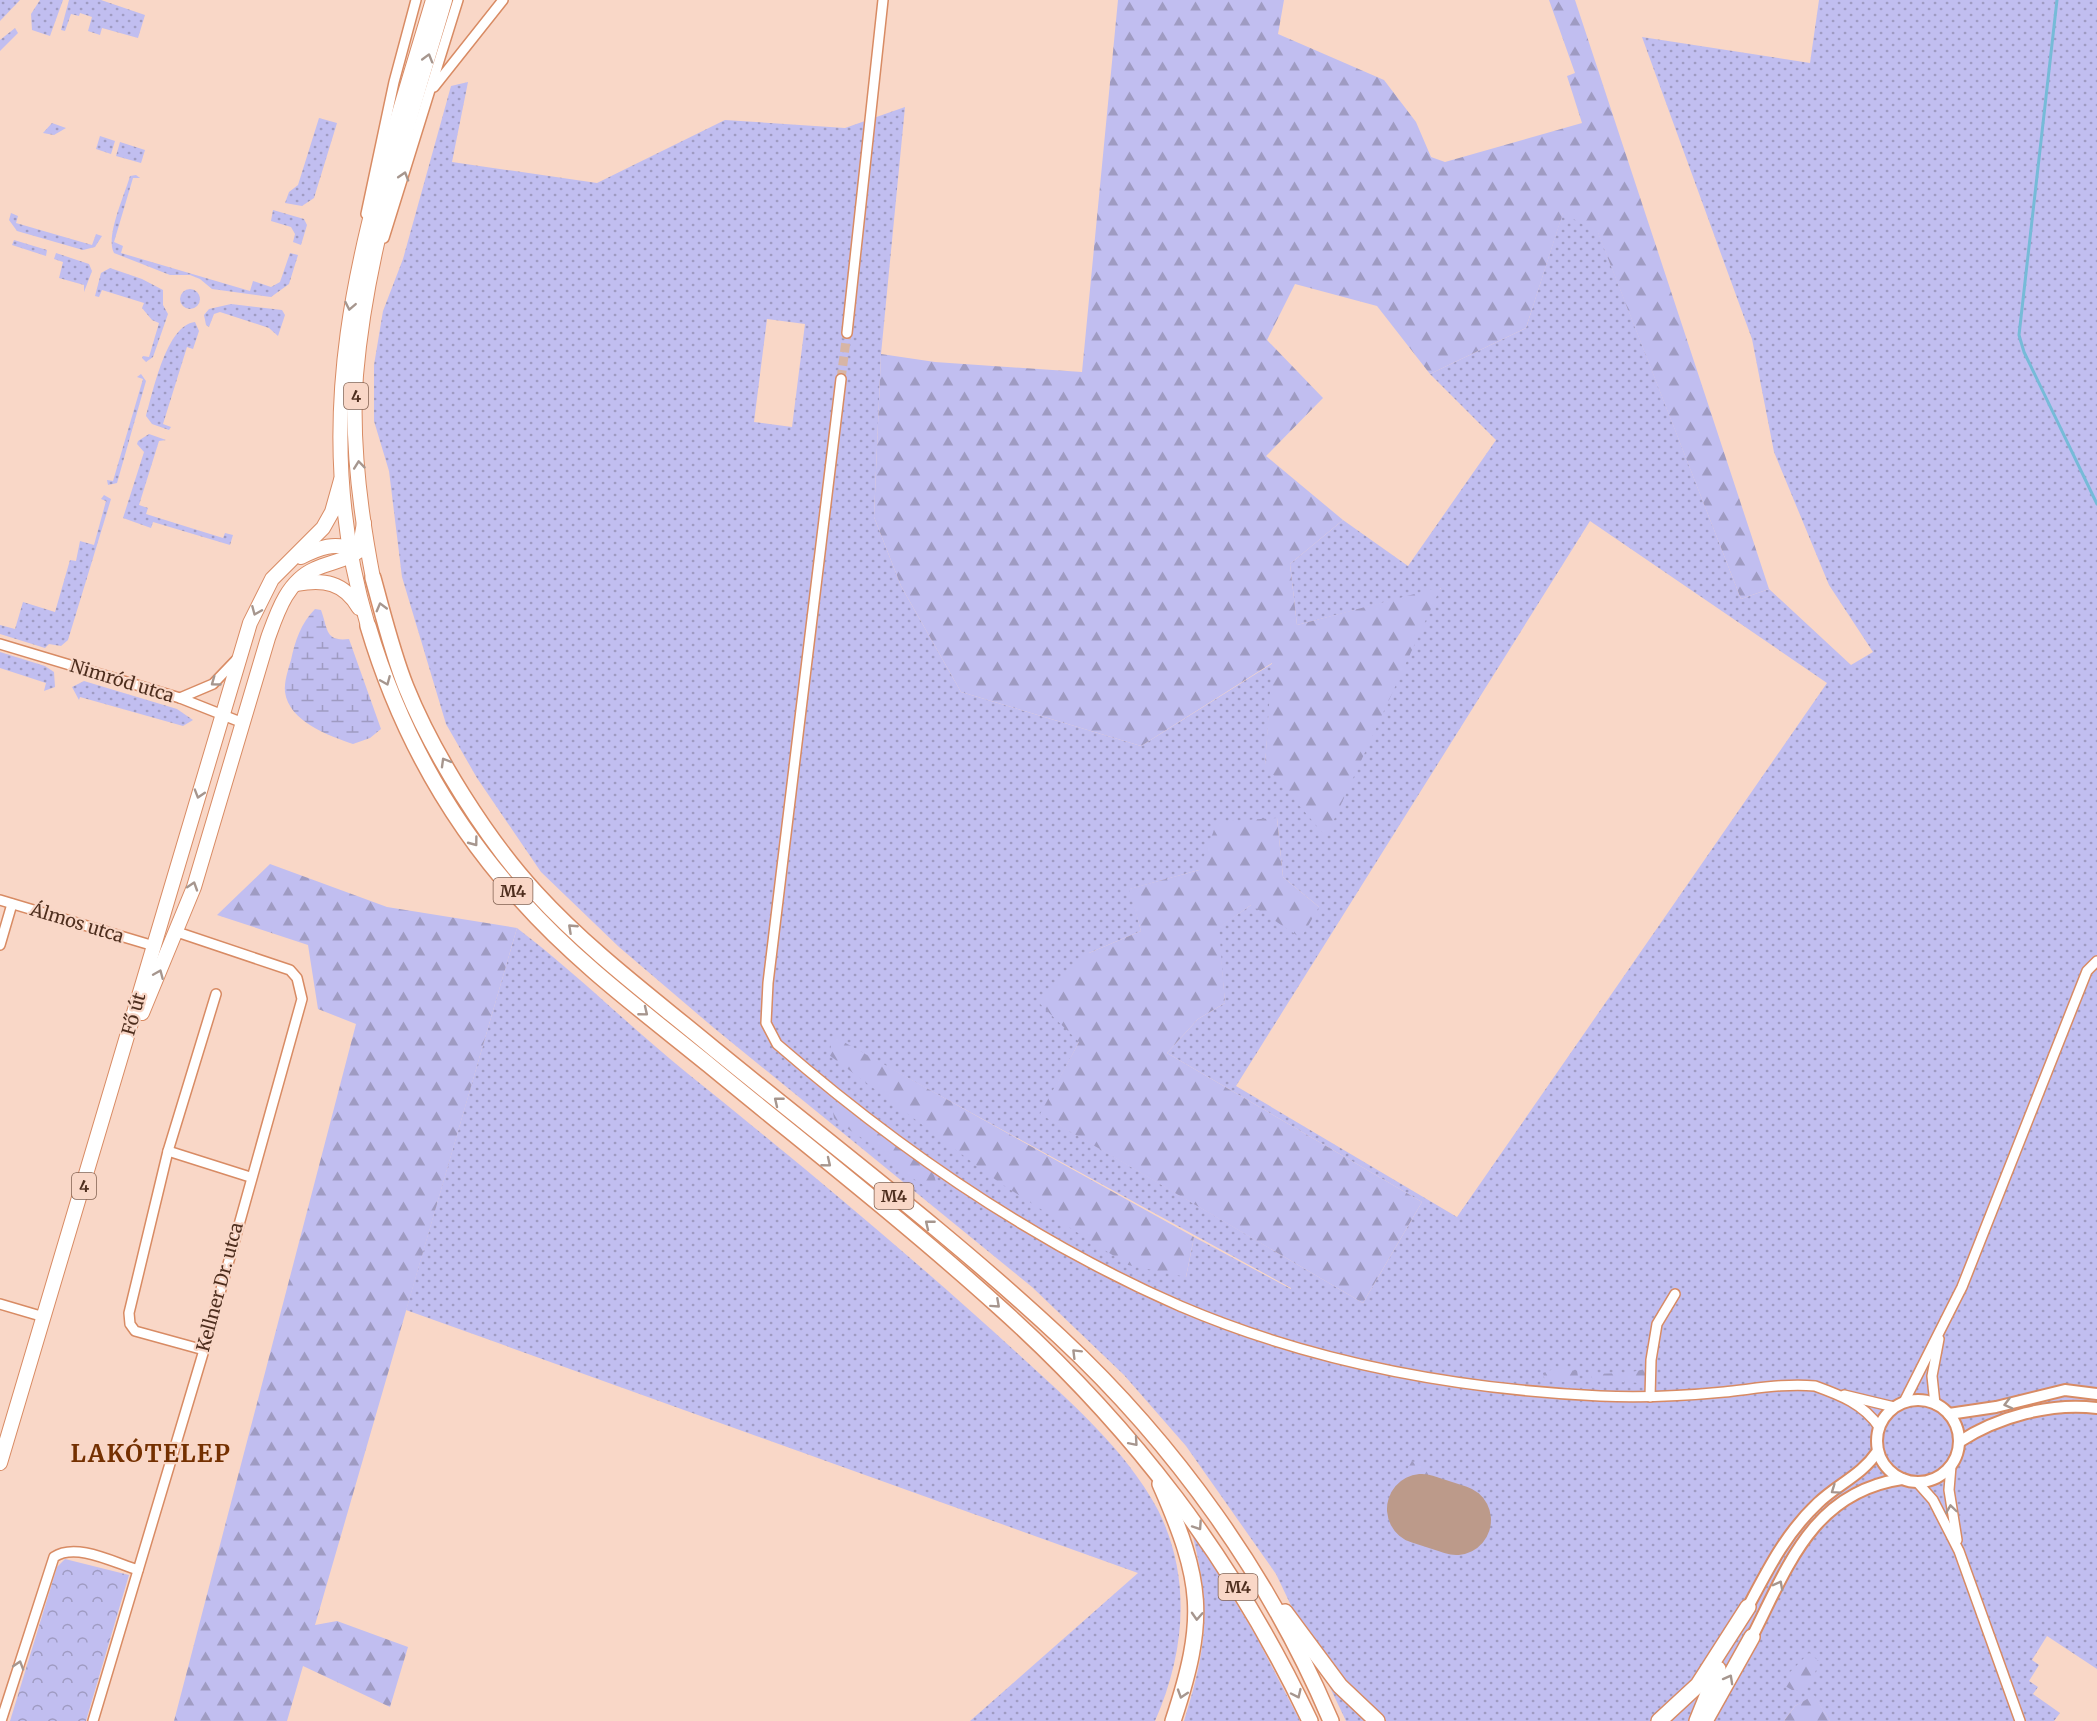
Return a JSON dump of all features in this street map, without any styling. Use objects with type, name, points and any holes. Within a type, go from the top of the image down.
[{"type":"highway","name":"M4","points":[[373,578],[406,688],[432,740],[482,822],[536,893],[609,962],[963,1252],[1064,1340],[1117,1394],[1176,1463],[1263,1588],[1294,1643],[1331,1721]]},
{"type":"highway","name":"M4","points":[[368,626],[380,667],[403,721],[440,794],[496,872],[522,902],[599,975],[1001,1308],[1087,1391],[1151,1462],[1194,1518],[1248,1602],[1310,1721]]},
{"type":"highway","points":[[1151,1462],[1183,1535],[1192,1566],[1198,1608],[1191,1666],[1173,1721]]},
{"type":"highway","points":[[1263,1588],[1292,1620],[1340,1686],[1377,1721]]},
{"type":"highway","points":[[1659,1721],[1698,1685],[1748,1607]]},
{"type":"highway","points":[[1696,1721],[1748,1607]]},
{"type":"highway","points":[[1705,1721],[1752,1637]]},
{"type":"main road","name":"4","points":[[120,1066],[177,932],[273,622],[294,585],[312,570],[353,552],[364,523],[355,422],[356,376],[379,229],[433,0]]},
{"type":"main road","name":"4","points":[[278,571],[323,528],[332,513],[341,480],[341,380],[349,315],[362,249],[445,0]]},
{"type":"main road","points":[[341,480],[368,626]]},
{"type":"main road","points":[[364,523],[373,578]]},
{"type":"main road","points":[[278,571],[321,546],[353,552],[373,578]]},
{"type":"main road","name":"Fő út","points":[[0,1462],[120,1066],[169,892],[241,654],[261,598],[278,571]]},
{"type":"main road","points":[[294,585],[323,581],[335,584],[349,593],[368,626]]},
{"type":"main road","points":[[169,892],[177,932]]},
{"type":"street","points":[[362,249],[369,192],[416,0]]},
{"type":"street","points":[[371,271],[390,221],[458,0]]},
{"type":"street","points":[[430,91],[503,0]]},
{"type":"street","points":[[847,333],[883,0]]},
{"type":"street","points":[[841,379],[768,983],[766,1017],[771,1036],[798,1062],[906,1146],[980,1198],[1100,1268],[1182,1306],[1308,1350],[1399,1371],[1504,1388],[1650,1397],[1804,1385],[1836,1394],[1899,1405],[1920,1400],[1935,1404],[1948,1414],[1955,1424],[1959,1442],[1951,1466],[1951,1511],[1959,1551]]},
{"type":"street","name":"Nimród utca","points":[[0,644],[180,698],[243,723]]},
{"type":"street","points":[[180,698],[213,684],[241,654]]},
{"type":"street","name":"Álmos utca","points":[[0,900],[154,946]]},
{"type":"street","points":[[0,945],[12,904]]},
{"type":"street","name":"Kellner Dr. utca","points":[[93,1721],[204,1350],[250,1177],[302,999],[301,987],[290,970],[278,964],[177,932]]},
{"type":"street","points":[[1951,1466],[1932,1480],[1917,1482],[1902,1479],[1887,1468],[1878,1451],[1879,1427],[1899,1405],[1962,1287],[2087,971],[2097,961]]},
{"type":"street","points":[[204,1350],[135,1330],[130,1324],[129,1313],[168,1151],[216,994]]},
{"type":"street","points":[[168,1151],[250,1177]]},
{"type":"street","points":[[1650,1397],[1651,1360],[1658,1324],[1675,1294]]},
{"type":"street","points":[[0,1304],[44,1317]]},
{"type":"street","points":[[1935,1404],[1932,1376],[1940,1331]]},
{"type":"street","points":[[1948,1414],[1996,1407],[2065,1390],[2097,1394]]},
{"type":"street","points":[[1836,1394],[1863,1408],[1879,1427]]},
{"type":"street","points":[[1959,1442],[1998,1421],[2064,1408],[2097,1408]]},
{"type":"street","points":[[1748,1607],[1788,1536],[1821,1500],[1859,1474],[1878,1451]]},
{"type":"street","points":[[1752,1637],[1798,1548],[1817,1522],[1833,1507],[1862,1489],[1902,1479]]},
{"type":"street","points":[[1917,1482],[1933,1500],[1959,1551],[2020,1721]]},
{"type":"street","points":[[1,1721],[54,1557],[62,1551],[77,1551],[138,1570]]},
{"type":"green space","points":[[0,0],[20,0],[0,21]]},
{"type":"green space","points":[[40,0],[63,0],[50,36],[32,30],[31,14]]},
{"type":"green space","points":[[69,0],[101,0],[145,15],[138,38],[102,28],[100,35],[88,31],[92,17],[80,13],[79,16],[71,14],[65,31],[61,30]]},
{"type":"green space","points":[[1118,0],[1284,0],[1278,34],[1384,80],[1416,122],[1431,157],[1445,162],[1582,123],[1567,76],[1575,73],[1549,0],[1575,0],[1769,589],[1741,599],[1598,233],[1563,213],[1526,328],[1430,374],[1377,306],[1295,284],[1267,340],[1323,398],[1266,456],[1343,520],[1290,564],[1297,625],[1441,587],[1326,837],[1265,765],[1272,663],[1141,746],[961,692],[901,586],[874,517],[881,354],[935,362],[1082,372]]},
{"type":"green space","points":[[1819,0],[2097,0],[2097,1669],[2047,1636],[2032,1660],[2039,1665],[2029,1681],[2038,1687],[2033,1694],[2060,1713],[2054,1721],[1830,1721],[1814,1696],[1795,1706],[1784,1721],[1346,1721],[1276,1574],[1186,1446],[1124,1375],[1032,1287],[714,1028],[619,947],[541,872],[477,778],[446,724],[402,577],[389,471],[374,421],[374,365],[383,311],[403,259],[451,86],[468,82],[452,162],[597,183],[725,120],[845,128],[905,107],[881,354],[874,517],[901,586],[961,692],[1141,746],[1273,663],[1265,765],[1441,588],[1297,625],[1290,564],[1343,520],[1408,566],[1496,440],[1430,374],[1526,328],[1563,212],[1598,232],[1741,599],[1769,589],[1851,665],[1873,652],[1829,585],[1774,452],[1752,339],[1642,37],[1810,63]],"holes":[[[767,319],[805,324],[792,427],[754,422]],[[1590,521],[1827,683],[1457,1217],[1236,1086]],[[1277,818],[1283,877],[1319,907],[1251,905],[1218,928],[1225,1003],[1198,1019],[1167,1053],[1422,1202],[1363,1303],[1041,1114],[1079,1042],[1089,953],[1141,931],[1130,889],[1199,870]],[[833,1037],[1291,1289],[1194,1237],[1186,1277]]]},
{"type":"green space","points":[[15,28],[18,33],[0,51],[0,40]]},
{"type":"green space","points":[[319,118],[337,123],[314,198],[302,206],[285,203],[289,192],[298,185]]},
{"type":"green space","points":[[52,123],[66,128],[54,135],[43,133]]},
{"type":"green space","points":[[100,136],[115,141],[111,154],[96,149]]},
{"type":"green space","points":[[120,142],[145,150],[141,163],[116,156]]},
{"type":"green space","points":[[136,175],[140,178],[133,178],[114,242],[123,246],[121,253],[250,291],[253,281],[271,287],[280,282],[290,253],[298,255],[289,284],[271,297],[212,289],[200,279],[190,275],[170,275],[114,253],[112,237],[117,215],[130,176]]},
{"type":"green space","points":[[273,210],[304,219],[307,225],[301,245],[293,242],[295,234],[291,227],[271,221]]},
{"type":"green space","points":[[11,213],[18,216],[16,223],[92,245],[96,234],[102,236],[95,247],[83,250],[17,231],[9,220]]},
{"type":"green space","points":[[14,240],[47,250],[46,256],[12,245]]},
{"type":"green space","points":[[56,253],[89,264],[92,271],[84,292],[84,285],[59,278],[63,262],[54,259]]},
{"type":"green space","points":[[110,268],[142,279],[163,290],[163,305],[168,314],[153,357],[146,362],[142,358],[143,356],[149,357],[159,323],[152,320],[142,308],[144,303],[102,290],[99,297],[95,296],[101,273]]},
{"type":"green space","points":[[186,289],[194,289],[200,295],[200,303],[194,309],[186,309],[180,303],[180,295]]},
{"type":"green space","points":[[231,304],[282,310],[285,315],[278,336],[269,328],[220,312],[214,314],[209,327],[206,325],[204,315],[209,309]]},
{"type":"green space","points":[[195,322],[199,331],[193,349],[187,347],[163,424],[171,427],[169,430],[152,424],[146,416],[162,362],[169,347],[185,326]]},
{"type":"green space","points":[[141,374],[146,381],[117,483],[108,485],[107,480],[113,481],[143,379],[137,377]]},
{"type":"green space","points":[[149,434],[166,440],[159,441],[139,505],[148,508],[146,514],[223,538],[225,533],[233,535],[230,545],[153,522],[151,528],[123,518],[144,452],[137,444]]},
{"type":"green space","points":[[104,495],[111,499],[68,640],[61,646],[49,644],[45,648],[0,634],[0,625],[15,629],[23,602],[55,612],[70,560],[76,561],[80,541],[94,545],[106,501],[101,499]]},
{"type":"green space","points":[[315,609],[321,610],[331,636],[349,639],[381,729],[370,738],[353,744],[322,732],[302,720],[288,703],[285,692],[286,676],[302,626]]},
{"type":"green space","points":[[0,652],[45,666],[54,672],[55,687],[44,691],[46,683],[0,668]]},
{"type":"green space","points":[[84,681],[177,709],[193,720],[183,726],[80,697],[79,700],[72,687]]},
{"type":"green space","points":[[1277,818],[1283,877],[1319,907],[1301,938],[1251,905],[1219,928],[1225,1003],[1198,1019],[1167,1053],[1422,1202],[1363,1303],[1040,1114],[1079,1042],[1037,1001],[1089,953],[1141,931],[1129,889],[1199,870],[1217,822]]},
{"type":"green space","points":[[270,864],[387,907],[517,928],[315,1625],[337,1621],[408,1647],[390,1707],[303,1666],[287,1721],[174,1721],[356,1024],[318,1009],[308,945],[217,915]]},
{"type":"green space","points":[[517,928],[665,1055],[936,1280],[1075,1406],[1129,1466],[1145,1487],[1169,1536],[1180,1589],[1178,1642],[1173,1669],[1155,1721],[970,1721],[1138,1573],[406,1310]]},
{"type":"green space","points":[[833,1036],[1194,1237],[1186,1277],[1128,1265],[1000,1183],[829,1055]]},
{"type":"green space","points":[[841,1105],[846,1106],[934,1174],[937,1187],[933,1190],[928,1188],[898,1169],[886,1154],[839,1123],[834,1118],[833,1112]]},
{"type":"green space","points":[[1556,1368],[1577,1371],[1579,1382],[1545,1381],[1543,1373]]},
{"type":"green space","points":[[1650,1368],[1645,1383],[1593,1381],[1591,1374],[1627,1373]]},
{"type":"green space","points":[[1412,1461],[1430,1471],[1410,1511],[1391,1499]]},
{"type":"green space","points":[[1191,1529],[1256,1636],[1300,1721],[1184,1721],[1198,1670],[1204,1625],[1202,1581]]},
{"type":"green space","points":[[65,1559],[129,1575],[86,1721],[10,1721],[57,1567]]},
{"type":"green space","points":[[1809,1653],[1820,1662],[1806,1691],[1792,1690],[1785,1686],[1790,1672]]},
{"type":"green space","points":[[1814,1695],[1830,1721],[1784,1721],[1795,1706]]},
{"type":"waterway","points":[[2057,0],[2019,335],[2024,352],[2097,504]]},
{"type":"runway","points":[[1422,1509],[1456,1520]]},
{"type":"tunnel","points":[[841,379],[847,333]]},
{"type":"district","name":"LAKÓTELEP","points":[[151,1454]]}]
